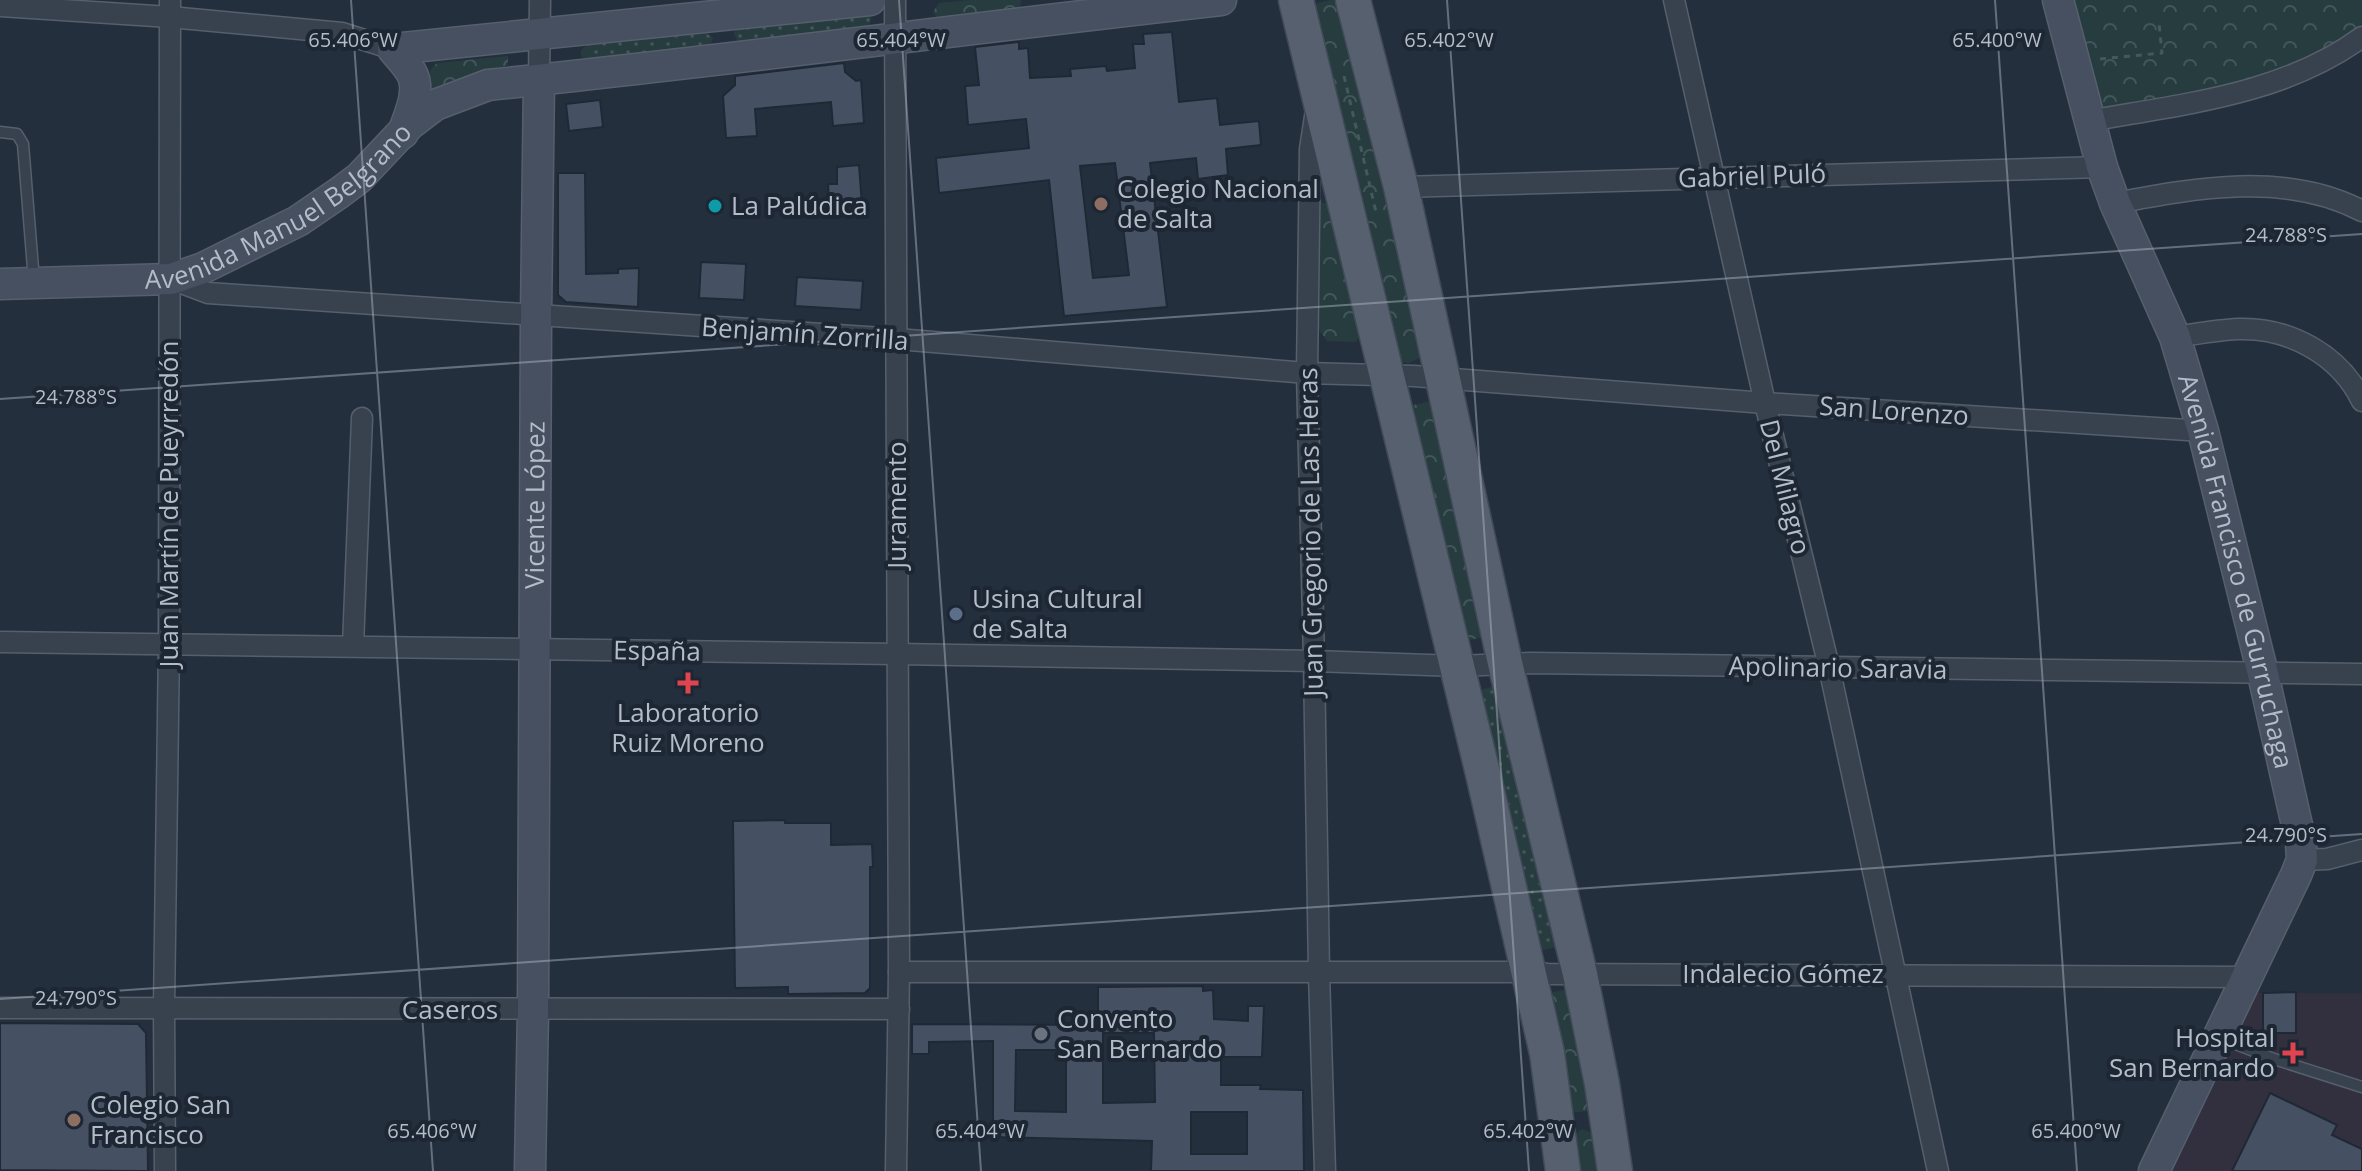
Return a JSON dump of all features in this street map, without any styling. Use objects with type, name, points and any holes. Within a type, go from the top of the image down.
[{"type":"main road","points":[[1296,0],[1389,376],[1547,1053],[1561,1156]]},
{"type":"main road","points":[[1353,0],[1401,187],[1505,663],[1580,974],[1615,1171]]},
{"type":"main road","points":[[1561,1156],[1568,1123],[1588,1118],[1597,1122],[1609,1135]]},
{"type":"street","name":"Vicente López","points":[[530,1171],[540,0]]},
{"type":"street","points":[[0,6],[170,8],[342,33],[393,49],[870,0]]},
{"type":"street","name":"Juramento","points":[[895,0],[899,972],[896,1171]]},
{"type":"street","name":"Avenida Manuel Belgrano","points":[[0,284],[171,279],[203,268],[298,221],[359,178],[410,124],[435,105],[488,85],[895,40],[1065,9],[1221,0]]},
{"type":"street","name":"Del Milagro","points":[[1674,0],[1765,403],[1829,667],[1938,1171]]},
{"type":"street","name":"Avenida Francisco de Gurruchaga","points":[[2058,0],[2102,167],[2175,337],[2203,431],[2263,674],[2299,831],[2302,860]]},
{"type":"street","name":"Juan Martín de Pueyrredón","points":[[165,1171],[170,8]]},
{"type":"street","points":[[722,16],[726,59]]},
{"type":"street","points":[[2089,121],[2262,87],[2315,65],[2362,37]]},
{"type":"street","points":[[393,49],[413,76],[415,88],[402,135]]},
{"type":"street","name":"Juan Gregorio de Las Heras","points":[[1318,90],[1310,149],[1307,373],[1325,1171]]},
{"type":"street","name":"Gabriel Puló","points":[[1401,187],[2102,167]]},
{"type":"street","points":[[2115,203],[2171,193],[2243,186],[2303,191],[2362,211]]},
{"type":"street","name":"Benjamín Zorrilla","points":[[171,279],[208,293],[897,339],[1307,373],[1442,379]]},
{"type":"street","points":[[2175,337],[2241,329],[2262,330],[2288,337],[2307,345],[2341,369],[2362,401]]},
{"type":"street","name":"San Lorenzo","points":[[1442,379],[2203,431]]},
{"type":"street","points":[[353,646],[362,418]]},
{"type":"street","name":"España","points":[[0,642],[1314,661]]},
{"type":"street","name":"Apolinario Saravia","points":[[1314,661],[1457,666],[1505,663],[2362,674]]},
{"type":"street","points":[[2154,1171],[2302,860],[2327,859],[2362,850]]},
{"type":"street","points":[[899,972],[1319,973]]},
{"type":"street","name":"Indalecio Gómez","points":[[1319,973],[2247,977]]},
{"type":"street","name":"Caseros","points":[[0,1008],[899,1009]]},
{"type":"lane","points":[[0,132],[17,134],[23,144],[34,283]]},
{"type":"lane","points":[[2217,1036],[2274,1059],[2362,1087]]},
{"type":"path","points":[[2093,60],[2162,53],[2159,24]]},
{"type":"shaded area","name":"Hospital San Bernardo","points":[[2253,993],[2362,993],[2362,1171],[2164,1171]]},
{"type":"green space","points":[[1331,0],[1340,1],[1423,349],[1420,358],[1408,363],[1400,361],[1312,8]]},
{"type":"green space","points":[[2058,0],[2362,0],[2362,37],[2315,65],[2089,121]]},
{"type":"green space","points":[[1021,1],[1019,10],[939,21],[933,12],[939,3]]},
{"type":"green space","points":[[868,14],[871,17],[869,28],[738,43],[734,33],[738,28]]},
{"type":"green space","points":[[705,32],[713,38],[710,46],[588,61],[581,56],[582,49],[588,45]]},
{"type":"green space","points":[[508,56],[508,65],[432,92],[428,88],[430,71],[437,63]]},
{"type":"green space","points":[[1321,202],[1329,205],[1361,333],[1356,342],[1327,341],[1319,330],[1318,207]]},
{"type":"green space","points":[[1437,400],[1489,636],[1461,642],[1409,406]]},
{"type":"green space","points":[[1500,685],[1562,946],[1533,952],[1472,692]]},
{"type":"green space","points":[[1569,991],[1596,1116],[1587,1111],[1568,1113],[1550,993]]},
{"type":"green space","points":[[1582,1129],[1595,1134],[1604,1171],[1575,1171],[1574,1135]]},
{"type":"building","points":[[1172,32],[1179,102],[1217,98],[1220,125],[1259,121],[1261,145],[1226,149],[1228,175],[1198,179],[1196,158],[1150,163],[1167,307],[1064,316],[1049,180],[939,193],[936,158],[1029,148],[1026,119],[968,125],[965,86],[979,85],[975,47],[1019,42],[1019,49],[1028,48],[1030,78],[1071,76],[1070,69],[1106,66],[1107,71],[1135,68],[1133,44],[1144,44],[1143,34]],"holes":[[[1115,163],[1129,275],[1093,278],[1080,166]]]},
{"type":"building","points":[[844,63],[845,72],[856,81],[861,80],[864,123],[833,126],[831,102],[755,109],[757,136],[726,138],[723,96],[735,85],[735,76]]},
{"type":"building","points":[[600,100],[603,127],[569,131],[566,104]]},
{"type":"building","points":[[859,165],[862,205],[829,202],[828,184],[837,184],[837,167]]},
{"type":"building","points":[[558,173],[585,173],[586,274],[618,273],[618,269],[639,268],[638,307],[566,302],[558,295]]},
{"type":"building","points":[[701,262],[746,264],[744,300],[699,298]]},
{"type":"building","points":[[797,277],[863,281],[861,310],[795,306]]},
{"type":"building","points":[[785,820],[785,823],[831,823],[831,845],[872,844],[870,988],[865,993],[788,994],[788,987],[735,988],[733,821]]},
{"type":"building","points":[[1203,986],[1203,991],[1213,990],[1214,1019],[1248,1021],[1248,1006],[1264,1006],[1262,1057],[1221,1057],[1221,1085],[1261,1085],[1260,1089],[1303,1090],[1304,1171],[1151,1171],[1152,1141],[993,1137],[993,1041],[929,1042],[929,1054],[912,1054],[912,1024],[1098,1025],[1098,987]],"holes":[[[1103,1033],[1154,1033],[1155,1102],[1103,1103]],[[1016,1050],[1066,1050],[1066,1112],[1015,1111]],[[1191,1112],[1247,1112],[1247,1154],[1191,1154]]]},
{"type":"building","points":[[2296,992],[2296,1033],[2263,1033],[2263,993]]},
{"type":"building","name":"Colegio San Francisco","points":[[0,1023],[138,1024],[146,1033],[148,1171],[0,1170]]},
{"type":"building","points":[[2270,1093],[2337,1125],[2332,1135],[2362,1149],[2362,1171],[2232,1171]]},
{"type":"place","name":"Colegio Nacional de Salta","points":[[1101,204]]},
{"type":"place","name":"La Palúdica","points":[[715,206]]},
{"type":"place","name":"Usina Cultural de Salta","points":[[956,614]]},
{"type":"place","name":"Laboratorio Ruiz Moreno","points":[[688,683]]},
{"type":"place","name":"Convento San Bernardo","points":[[1041,1034]]},
{"type":"place","name":"Hospital San Bernardo","points":[[2293,1053]]},
{"type":"place","name":"Colegio San Francisco","points":[[74,1120]]}]
